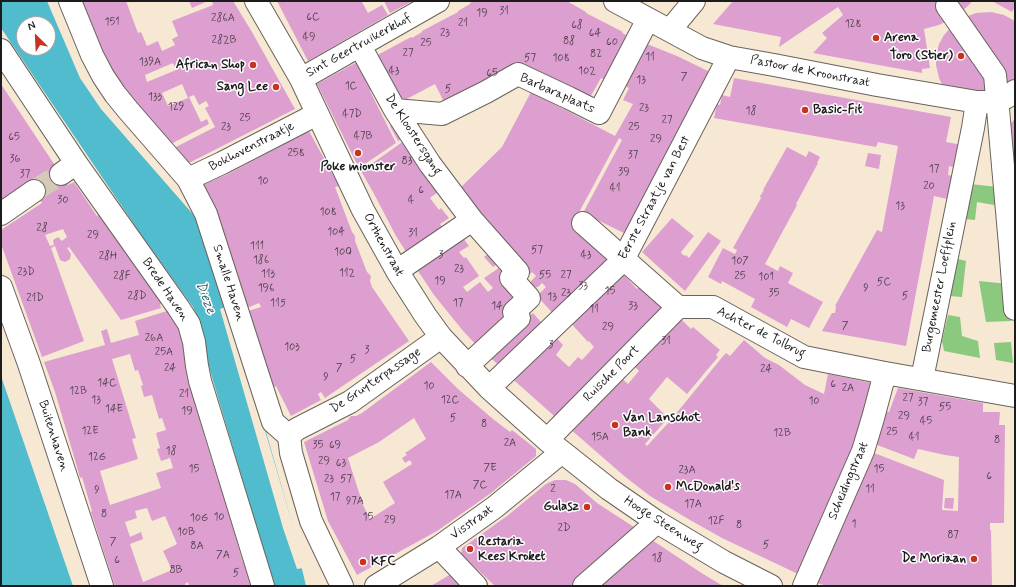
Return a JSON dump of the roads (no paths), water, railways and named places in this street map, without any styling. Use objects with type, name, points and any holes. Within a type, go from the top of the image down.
[{"type":"street","name":"Smalle Haven","points":[[70,1],[92,55],[103,76],[128,110],[188,179],[206,214],[273,422],[290,436]]},
{"type":"street","name":"Orthenstraat","points":[[256,1],[301,79],[363,210],[396,271],[425,315],[441,337],[489,388],[554,446]]},
{"type":"street","name":"Sint Geertruikerkhof","points":[[301,79],[438,1]]},
{"type":"street","name":"Pastoor de Kroonstraat","points":[[615,1],[702,48],[729,57],[791,61],[878,85],[996,98]]},
{"type":"street","points":[[670,30],[694,1]]},
{"type":"street","points":[[948,6],[995,74],[1015,309]]},
{"type":"street","name":"Barbaraplaats","points":[[395,110],[442,114],[518,74],[599,113],[648,19]]},
{"type":"street","name":"De Kloostersgang","points":[[360,46],[395,110],[430,164],[472,220],[518,272],[511,278],[529,298],[514,312],[519,318],[468,366]]},
{"type":"street","name":"Brede Haven","points":[[1,50],[68,168],[178,307],[189,324],[194,342],[200,381],[263,586]]},
{"type":"street","name":"Eerste Straatje van Best","points":[[489,388],[623,260],[729,57]]},
{"type":"street","name":"Burgemeester Loeffplein","points":[[922,379],[973,128],[996,98]]},
{"type":"street","name":"Bokhovenstraatje","points":[[188,179],[317,114]]},
{"type":"street","points":[[1,214],[34,192]]},
{"type":"street","points":[[396,271],[472,220]]},
{"type":"street","points":[[583,223],[623,260],[678,307]]},
{"type":"street","name":"Buitenhaven","points":[[1,287],[29,364],[102,586]]},
{"type":"street","name":"Achter de Tolbrug","points":[[678,307],[713,308],[804,356],[884,373],[922,379]]},
{"type":"street","name":"Ruische Poort","points":[[554,446],[678,307]]},
{"type":"street","name":"De Gruyterpassage","points":[[290,436],[297,430],[350,402],[441,337]]},
{"type":"street","name":"Scheidingstraat","points":[[804,586],[863,452],[884,373]]},
{"type":"street","points":[[922,379],[1015,396]]},
{"type":"street","points":[[290,436],[291,453],[311,521],[342,586]]},
{"type":"street","name":"Hooge Steenweg","points":[[554,446],[609,489],[657,522],[724,562],[771,586]]},
{"type":"street","name":"Visstraat","points":[[376,586],[439,547],[495,507],[554,446]]},
{"type":"street","points":[[584,586],[657,522]]},
{"type":"street","points":[[439,547],[476,586]]},
{"type":"water","points":[[1,1],[47,1],[53,16],[16,16],[16,50],[1,28]]},
{"type":"water","name":"Dieze","points":[[56,22],[80,78],[101,109],[198,220],[229,303],[287,505],[306,586],[274,586],[206,357],[199,321],[193,307],[142,236],[20,56],[56,56]]},
{"type":"water","points":[[1,376],[73,586],[1,586]]},
{"type":"tunnel","points":[[34,191],[61,174]]},
{"type":"place","name":"Arena","points":[[876,38]]},
{"type":"place","name":"Toro (Stier)","points":[[961,56]]},
{"type":"place","name":"African Shop","points":[[253,65]]},
{"type":"place","name":"Sang Lee","points":[[276,87]]},
{"type":"place","name":"Basic-Fit","points":[[805,110]]},
{"type":"place","name":"Poke mionster","points":[[358,153]]},
{"type":"place","name":"Van Lanschot Bank","points":[[615,425]]},
{"type":"place","name":"McDonald's","points":[[668,487]]},
{"type":"place","name":"Gulasz","points":[[587,507]]},
{"type":"place","name":"Restaria Kees Kroket","points":[[470,549]]},
{"type":"place","name":"De Moriaan","points":[[974,559]]},
{"type":"place","name":"KFC","points":[[363,562]]}]
